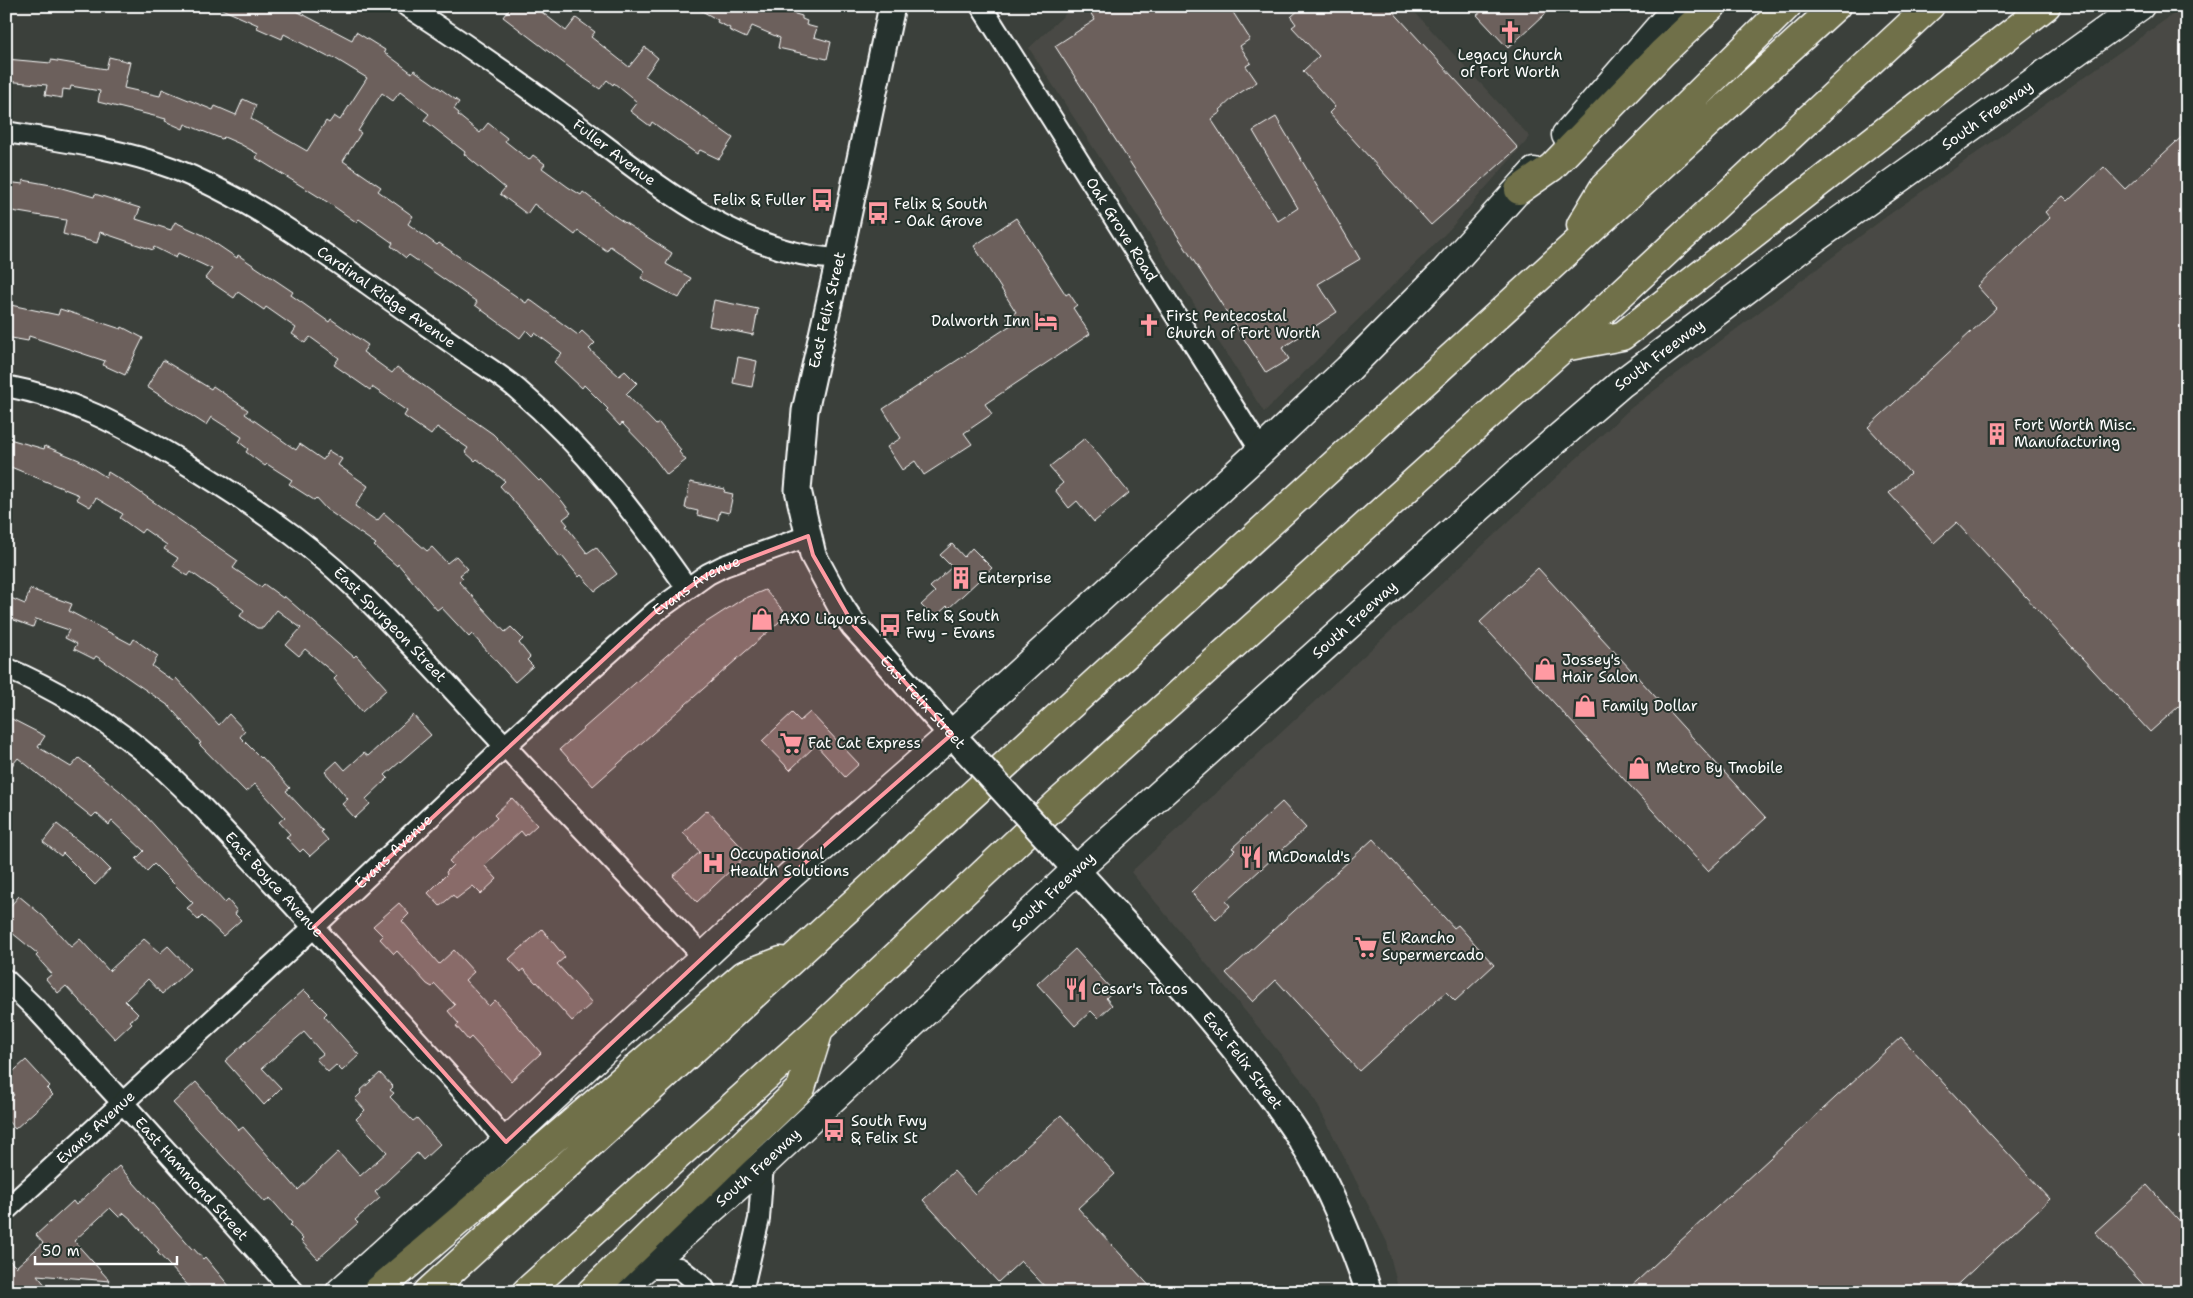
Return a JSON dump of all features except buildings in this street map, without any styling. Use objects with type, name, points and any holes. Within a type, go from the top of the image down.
[{"type":"highway","points":[[1519,190],[1552,167],[1662,53],[1712,6]]},
{"type":"highway","points":[[1564,252],[1604,187],[1787,6]]},
{"type":"highway","points":[[428,1292],[1564,252],[1836,6]]},
{"type":"highway","points":[[526,1292],[820,1028],[1056,805],[1564,348],[1930,6]]},
{"type":"highway","points":[[1564,348],[1622,336],[2046,6]]},
{"type":"highway","points":[[1968,67],[2061,6]]},
{"type":"highway","points":[[376,1292],[744,975],[796,955]]},
{"type":"highway","points":[[590,1292],[801,1088],[820,1028]]},
{"type":"main road","points":[[340,1292],[506,1142],[791,875],[959,742],[1348,368],[1437,279],[1519,190],[1678,6]]},
{"type":"main road","name":"South Freeway","points":[[617,1292],[763,1164],[1076,870],[1514,477],[1622,383],[1796,252],[2140,6]]},
{"type":"street","name":"Fuller Avenue","points":[[408,6],[508,74],[665,189],[703,214],[742,235],[781,249],[839,259]]},
{"type":"street","name":"East Felix Street","points":[[892,6],[805,411],[798,490],[813,555],[841,607],[854,626],[1160,960],[1219,1028],[1268,1092],[1309,1152],[1337,1211],[1369,1292]]},
{"type":"street","name":"Oak Grove Road","points":[[981,6],[1261,451]]},
{"type":"street","name":"Cardinal Ridge Avenue","points":[[6,132],[74,143],[169,167],[232,195],[287,227],[516,388],[564,432],[607,479],[688,588]]},
{"type":"street","name":"East Spurgeon Street","points":[[6,386],[66,401],[98,414],[135,433],[268,518],[320,558],[352,585],[436,670],[704,957]]},
{"type":"street","name":"Evans Avenue","points":[[6,1210],[314,927],[505,746],[656,612],[688,588],[724,566],[808,536]]},
{"type":"street","name":"East Boyce Avenue","points":[[6,668],[64,698],[102,721],[139,749],[230,838],[314,927],[484,1114],[506,1142]]},
{"type":"street","name":"East Hammond Street","points":[[6,980],[37,1010],[122,1102],[294,1292]]},
{"type":"street","points":[[742,1292],[759,1219],[763,1164]]},
{"type":"street","points":[[643,1268],[680,1268],[703,1287],[706,1292]]},
{"type":"highlighted area","points":[[808,536],[813,555],[854,626],[952,734],[791,875],[506,1142],[314,927],[655,612],[708,574]]},
{"type":"shaded area","points":[[1074,6],[1409,6],[1530,137],[1448,231],[1264,412],[1029,48]]},
{"type":"shaded area","points":[[2187,6],[2187,1292],[1399,1292],[1387,1242],[1310,1090],[1131,872],[1631,408],[1890,214]]},
{"type":"place","name":"Legacy Church of Fort Worth","points":[[1510,32]]},
{"type":"place","name":"Felix & Fuller","points":[[822,200]]},
{"type":"place","name":"Felix & South - Oak Grove","points":[[878,213]]},
{"type":"place","name":"Dalworth Inn","points":[[1046,321]]},
{"type":"place","name":"First Pentecostal Church of Fort Worth","points":[[1149,325]]},
{"type":"place","name":"Fort Worth Misc. Manufacturing","points":[[1997,434]]},
{"type":"place","name":"Enterprise","points":[[961,578]]},
{"type":"place","name":"AXO Liquors","points":[[762,619]]},
{"type":"place","name":"Felix & South Fwy - Evans","points":[[890,625]]},
{"type":"place","name":"Jossey's Hair Salon","points":[[1545,669]]},
{"type":"place","name":"Family Dollar","points":[[1585,706]]},
{"type":"place","name":"Fat Cat Express","points":[[791,743]]},
{"type":"place","name":"Metro By Tmobile","points":[[1639,768]]},
{"type":"place","name":"McDonald's","points":[[1251,857]]},
{"type":"place","name":"Occupational Health Solutions","points":[[713,863]]},
{"type":"place","name":"El Rancho Supermercado","points":[[1366,947]]},
{"type":"place","name":"Cesar's Tacos","points":[[1076,989]]},
{"type":"place","name":"South Fwy & Felix St","points":[[834,1130]]}]
